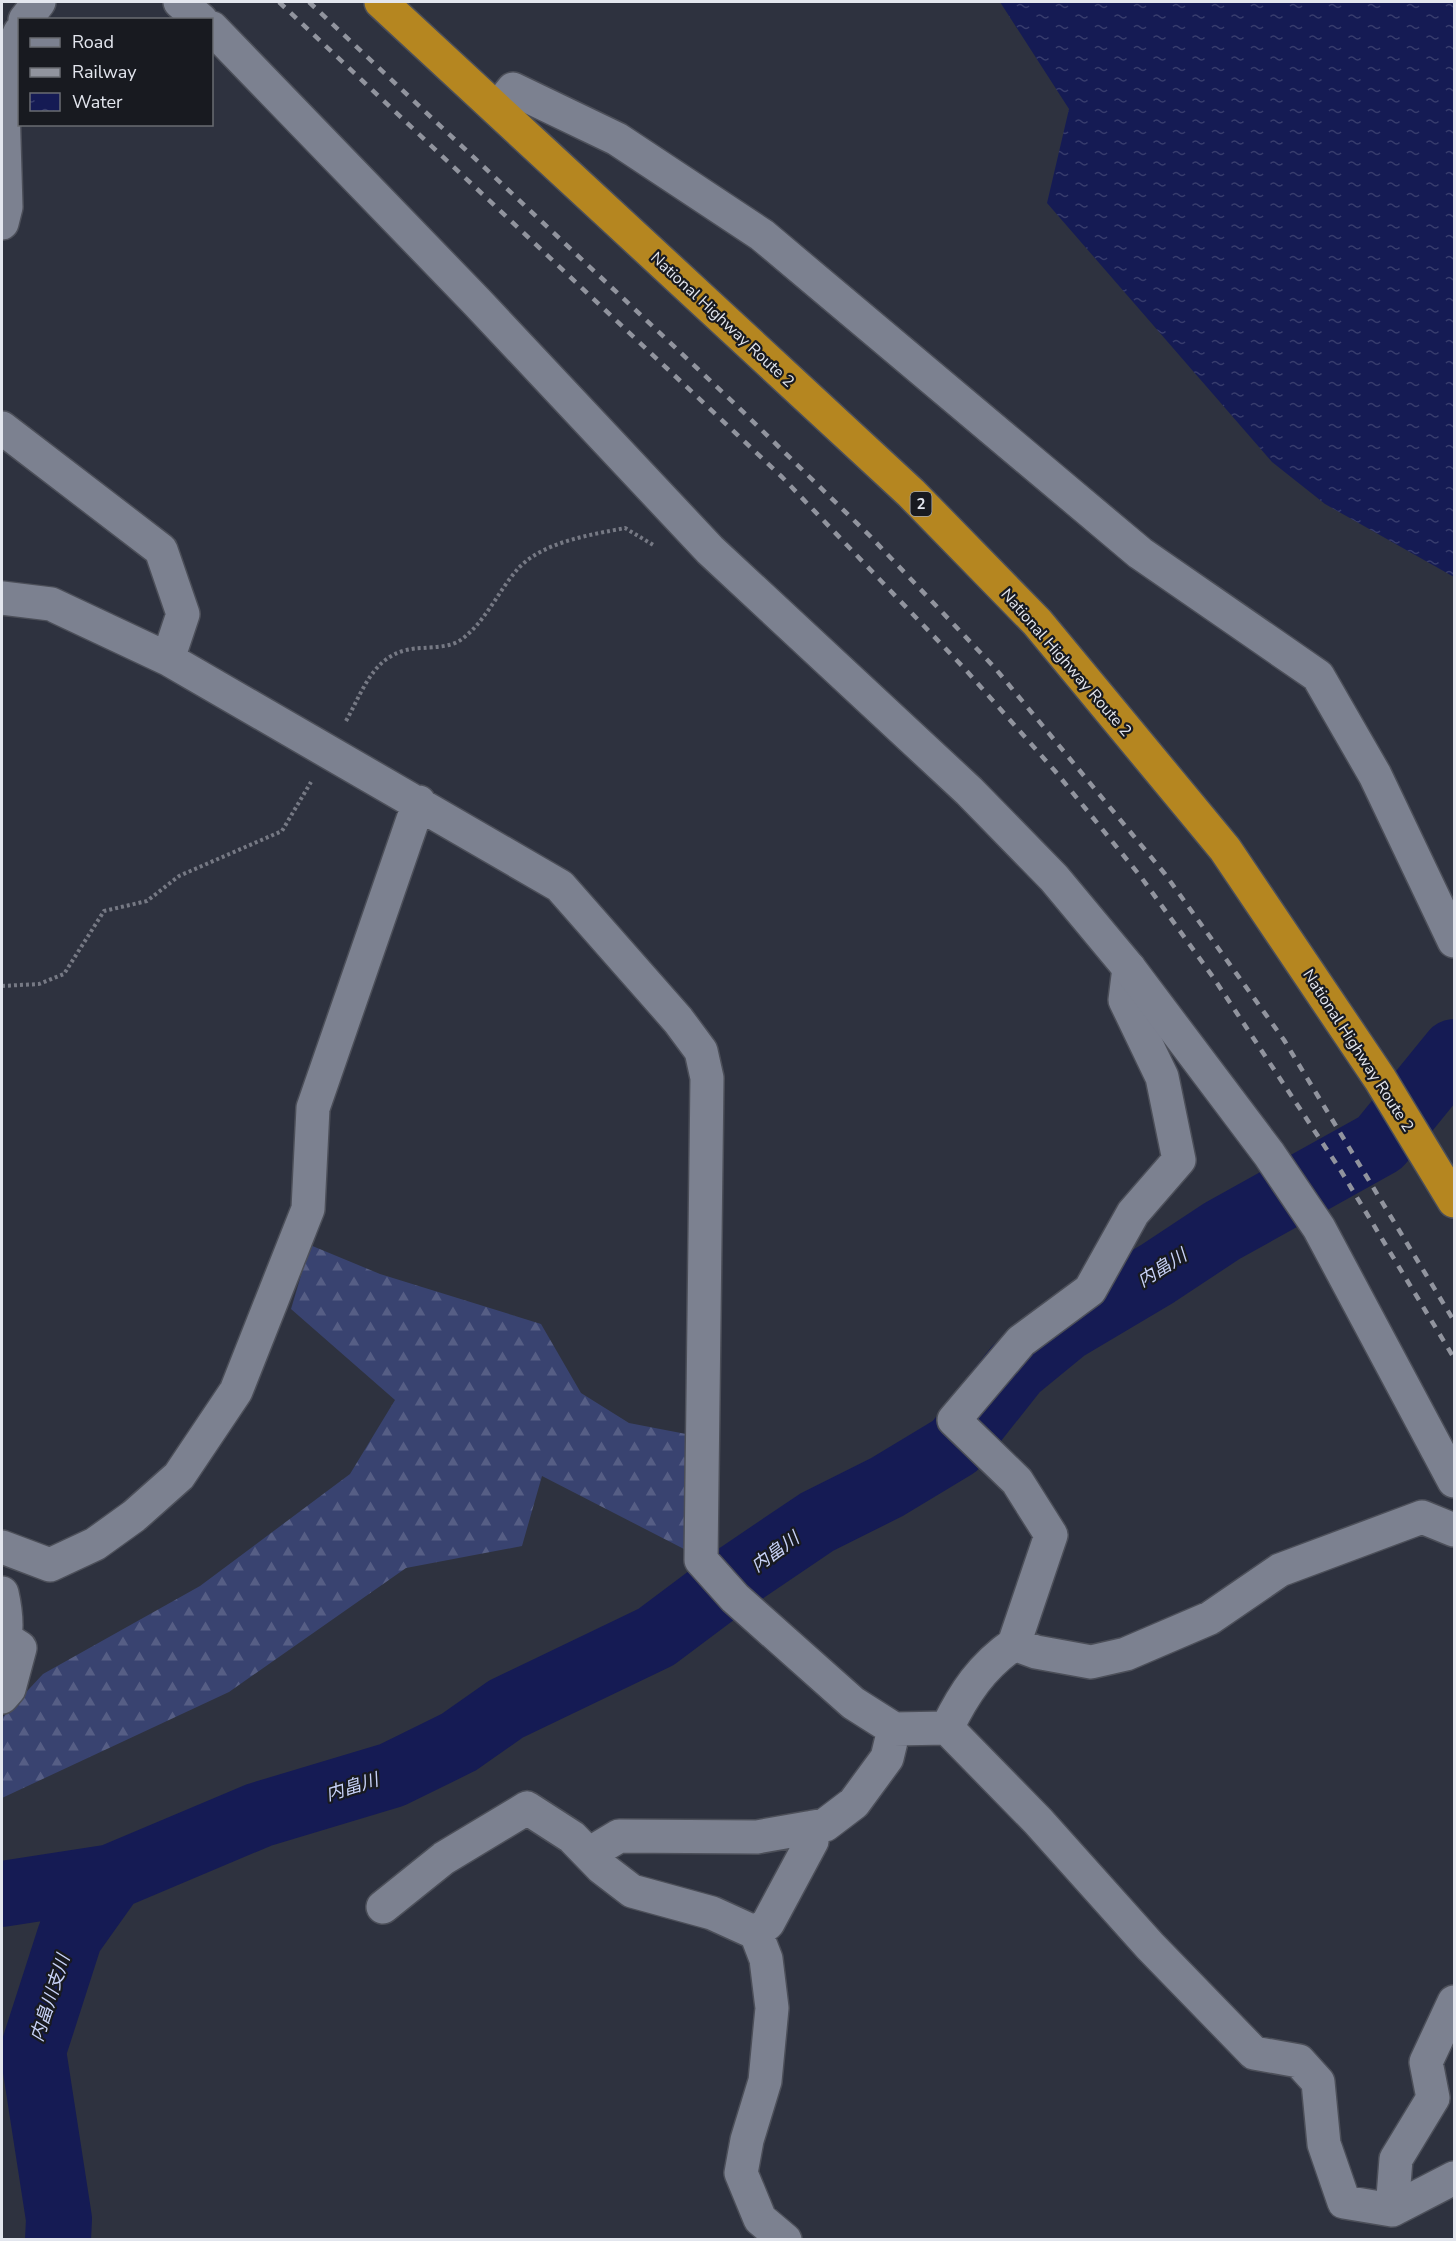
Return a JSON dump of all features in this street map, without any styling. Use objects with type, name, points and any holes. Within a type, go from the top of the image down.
[{"type":"highway","name":"National Highway Route 2","points":[[381,2],[911,493],[1037,622],[1225,849],[1380,1079],[1455,1201]]},
{"type":"street","points":[[27,18],[39,2]]},
{"type":"street","points":[[180,2],[199,18]]},
{"type":"street","points":[[213,29],[477,302],[710,550],[969,791],[1054,878],[1129,968],[1269,1154],[1319,1228],[1455,1480]]},
{"type":"street","points":[[2,223],[6,207],[2,72],[18,36]]},
{"type":"street","points":[[497,109],[513,89],[617,139],[762,235],[1140,553],[1318,676],[1375,775],[1455,941]]},
{"type":"street","points":[[2,428],[161,550],[183,614],[168,658]]},
{"type":"street","points":[[2,598],[51,604],[168,658],[560,886],[678,1020],[701,1051],[708,1078],[701,1560],[735,1598],[853,1703],[894,1729],[947,1728],[1038,1821],[1150,1946],[1254,2053],[1299,2061],[1318,2082],[1323,2144],[1344,2202],[1392,2210],[1455,2178]]},
{"type":"street","points":[[2,1547],[50,1565],[95,1544],[134,1516],[179,1476],[236,1391],[308,1209],[313,1108],[419,802]]},
{"type":"street","points":[[947,1728],[961,1700],[991,1659],[1014,1644],[1051,1535],[1017,1481],[954,1420],[1021,1341],[1090,1290],[1133,1214],[1179,1160],[1162,1077],[1125,1000],[1129,968]]},
{"type":"street","points":[[1014,1644],[1036,1652],[1091,1662],[1126,1654],[1210,1618],[1280,1570],[1422,1516],[1455,1530]]},
{"type":"street","points":[[2,1593],[5,1606],[4,1644],[20,1648],[9,1689],[2,1697]]},
{"type":"street","points":[[589,1854],[619,1836],[757,1837],[825,1825],[854,1803],[887,1758],[894,1729]]},
{"type":"street","points":[[383,1907],[444,1858],[527,1808],[572,1837],[632,1891],[712,1913],[756,1933],[766,1959],[771,2008],[765,2081],[747,2140],[741,2172],[760,2219],[785,2240]]},
{"type":"street","points":[[756,1933],[768,1923],[812,1841],[813,1827]]},
{"type":"street","points":[[1392,2210],[1396,2159],[1433,2098],[1426,2062],[1455,2002]]},
{"type":"path","points":[[2,986],[39,984],[64,974],[104,911],[147,901],[178,876],[282,831],[330,751],[376,666],[404,648],[440,647],[462,640],[518,568],[540,552],[590,535],[625,528],[686,564],[710,550]]},
{"type":"green space","points":[[310,1245],[380,1274],[541,1324],[581,1393],[629,1423],[686,1434],[684,1549],[542,1476],[522,1546],[406,1568],[229,1692],[2,1798],[2,1718],[43,1674],[200,1586],[350,1474],[395,1400],[291,1309]]},
{"type":"water","points":[[1000,2],[1454,2],[1454,577],[1325,504],[1272,462],[1047,203],[1069,109]]},
{"type":"waterway","name":"内畠川","points":[[2,1894],[112,1877],[259,1815],[392,1775],[459,1742],[506,1709],[656,1637],[740,1574],[817,1522],[887,1487],[955,1446],[1016,1369],[1066,1328],[1157,1274],[1222,1231],[1380,1143],[1454,1052]]},
{"type":"waterway","name":"内畠川支川","points":[[58,2240],[59,2219],[33,2051],[70,1936],[112,1877]]},
{"type":"railway","points":[[279,2],[782,477],[965,669],[1055,771],[1141,877],[1213,977],[1341,1171],[1454,1358]]},
{"type":"railway","points":[[309,2],[734,403],[870,536],[995,668],[1165,874],[1284,1040],[1454,1321]]}]
